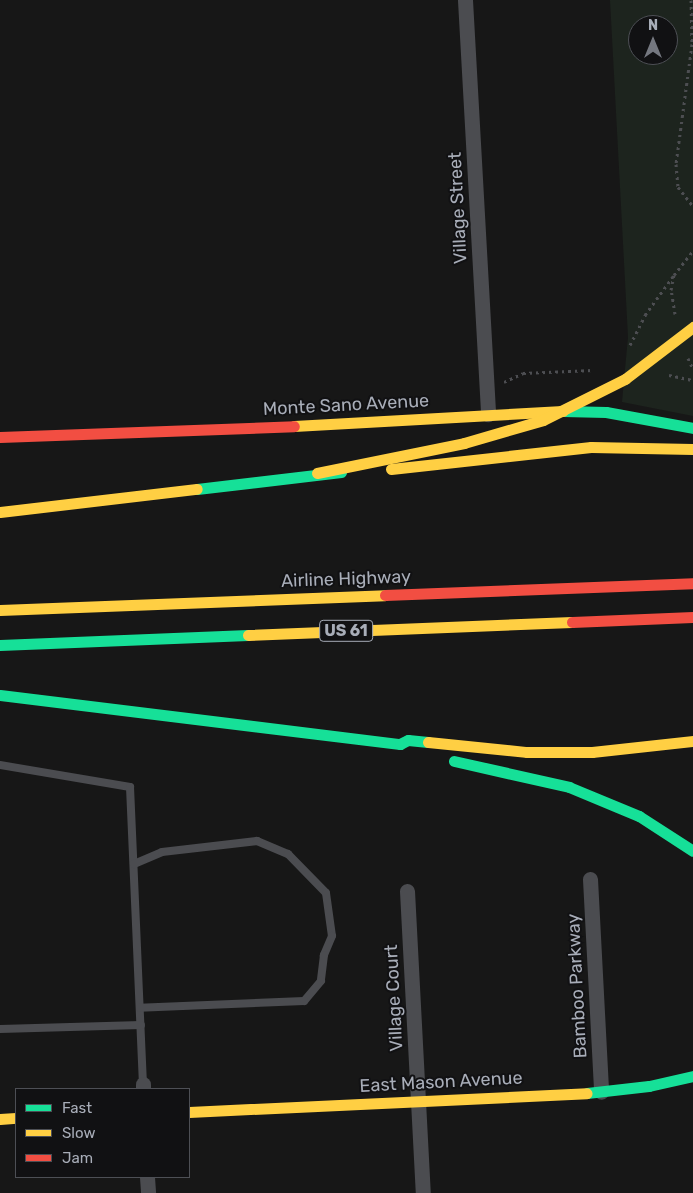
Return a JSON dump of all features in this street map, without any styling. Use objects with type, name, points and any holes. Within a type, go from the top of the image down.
[{"type":"main road","points":[[316,473],[464,443],[543,420],[598,395],[625,379],[693,327]]},
{"type":"main road","name":"Monte Sano Avenue","points":[[0,437],[393,422],[488,414],[606,412],[693,428]]},
{"type":"main road","points":[[0,512],[316,473],[385,469],[591,447],[693,449]]},
{"type":"main road","name":"Airline Highway","points":[[0,610],[693,583]]},
{"type":"main road","name":"US 61","points":[[0,645],[693,617]]},
{"type":"main road","points":[[0,695],[400,744],[408,740],[527,752],[584,752],[693,741]]},
{"type":"main road","points":[[400,744],[405,752],[414,753]]},
{"type":"main road","points":[[442,758],[569,786],[638,816],[693,851]]},
{"type":"main road","name":"East Mason Avenue","points":[[190,1112],[601,1092],[648,1086],[693,1076]]},
{"type":"main road","points":[[0,1119],[15,1118]]},
{"type":"street","name":"Village Street","points":[[465,0],[488,414]]},
{"type":"street","name":"Bamboo Parkway","points":[[590,879],[601,1092]]},
{"type":"street","name":"Village Court","points":[[407,891],[423,1193]]},
{"type":"street","points":[[148,1178],[148,1193]]},
{"type":"lane","points":[[0,765],[130,787],[143,1087]]},
{"type":"lane","points":[[134,864],[162,852],[257,842],[288,854],[326,893],[332,936],[324,955],[321,982],[304,1001],[140,1008]]},
{"type":"lane","points":[[0,1029],[140,1025]]},
{"type":"path","points":[[691,0],[692,44],[676,164],[678,187],[693,206]]},
{"type":"path","points":[[625,351],[645,315],[674,275]]},
{"type":"path","points":[[487,389],[523,373],[599,369]]},
{"type":"shaded area","points":[[610,0],[693,0],[693,416],[622,402],[628,337]]},
{"type":"traffic: fast","points":[[563,411],[606,412],[693,428]]},
{"type":"traffic: fast","points":[[197,489],[341,472]]},
{"type":"traffic: fast","points":[[0,645],[248,635]]},
{"type":"traffic: fast","points":[[0,695],[400,744],[408,740],[428,742]]},
{"type":"traffic: fast","points":[[454,761],[569,787],[639,816],[693,851]]},
{"type":"traffic: fast","points":[[587,1093],[649,1086],[693,1076]]},
{"type":"traffic: slow","points":[[317,473],[464,443],[543,420],[625,379],[693,327]]},
{"type":"traffic: slow","points":[[294,426],[563,411]]},
{"type":"traffic: slow","points":[[391,469],[591,447],[693,449]]},
{"type":"traffic: slow","points":[[0,512],[197,489]]},
{"type":"traffic: slow","points":[[0,610],[385,595]]},
{"type":"traffic: slow","points":[[248,635],[572,622]]},
{"type":"traffic: slow","points":[[428,742],[527,752],[592,752],[693,741]]},
{"type":"traffic: slow","points":[[190,1112],[587,1093]]},
{"type":"traffic: slow","points":[[0,1119],[15,1118]]},
{"type":"traffic: jam","points":[[0,437],[294,426]]},
{"type":"traffic: jam","points":[[385,595],[693,583]]},
{"type":"traffic: jam","points":[[572,622],[693,617]]}]
